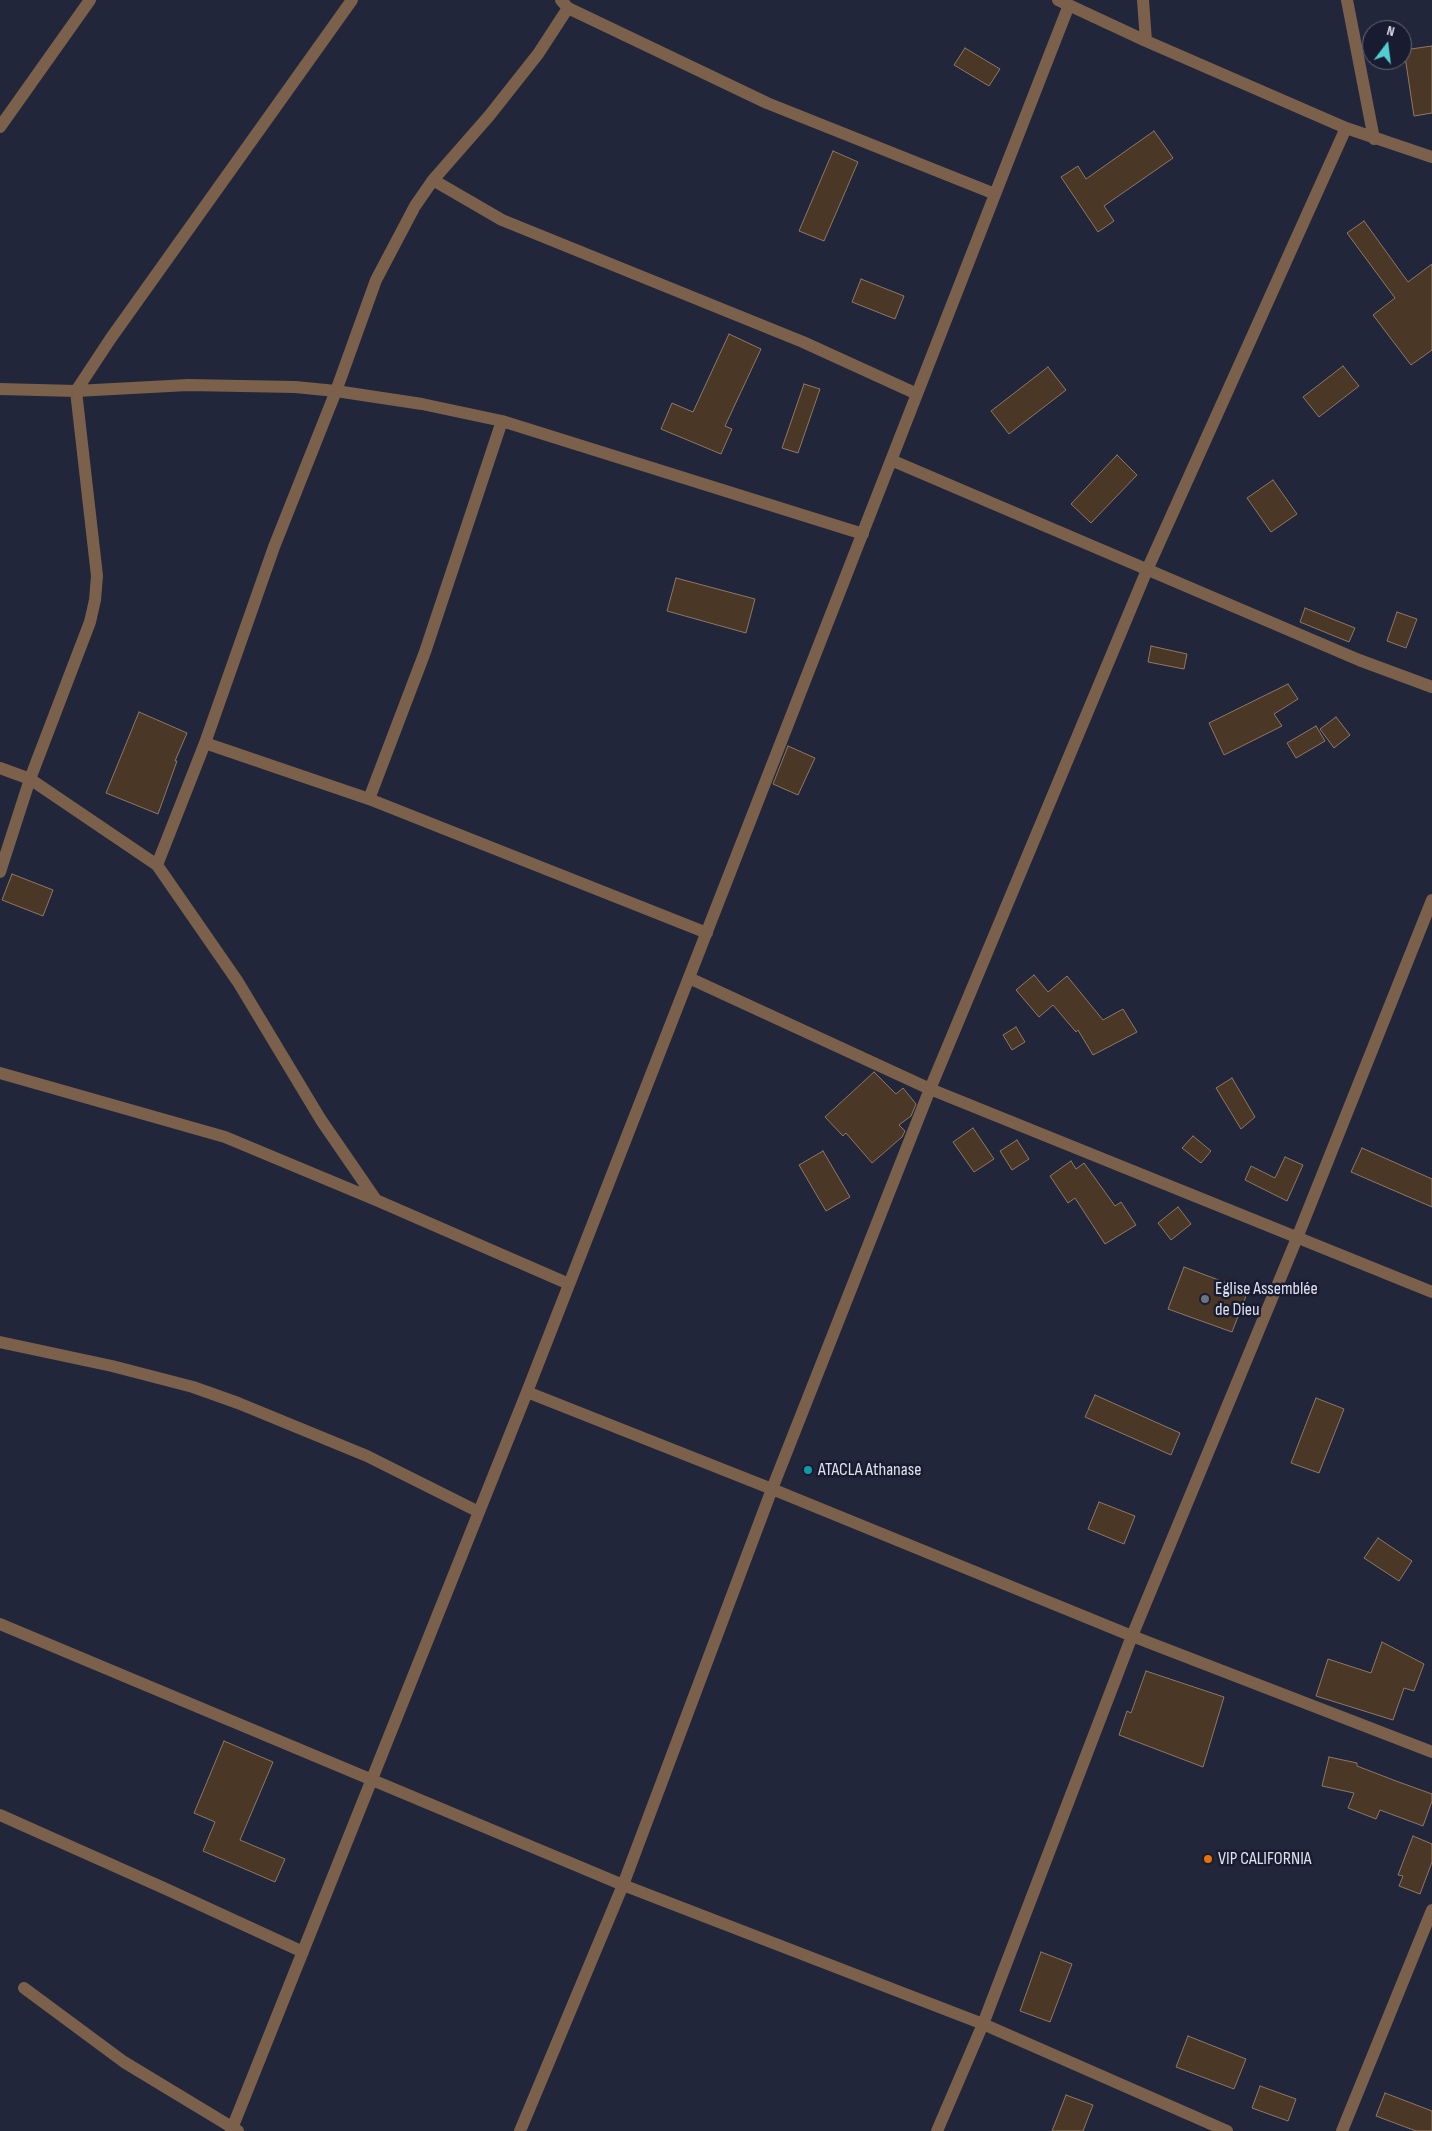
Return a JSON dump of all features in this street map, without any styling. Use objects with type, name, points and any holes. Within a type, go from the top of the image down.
[{"type":"street","points":[[0,127],[90,0]]},
{"type":"street","points":[[0,872],[30,779],[90,622],[95,600],[97,576],[76,391],[110,338],[352,0]]},
{"type":"street","points":[[1143,0],[1146,41]]},
{"type":"street","points":[[1347,0],[1374,139]]},
{"type":"street","points":[[24,1988],[124,2062],[234,2130],[303,1952],[527,1392],[863,534],[995,194],[1064,2],[1146,41],[1346,128],[1432,157]]},
{"type":"street","points":[[157,865],[205,743],[274,547],[336,392],[376,280],[396,241],[433,180],[525,69],[565,4],[768,102],[995,194]]},
{"type":"street","points":[[520,2131],[623,1885],[772,1489],[930,1089],[1147,570],[1346,128]]},
{"type":"street","points":[[433,180],[502,220],[803,342],[917,394]]},
{"type":"street","points":[[0,389],[76,391],[188,385],[295,387],[422,404],[502,421],[863,534]]},
{"type":"street","points":[[369,799],[425,652],[502,421]]},
{"type":"street","points":[[891,460],[1358,660],[1432,687]]},
{"type":"street","points":[[205,743],[369,799],[707,933]]},
{"type":"street","points":[[0,768],[30,779],[157,865],[238,982],[321,1120],[376,1200]]},
{"type":"street","points":[[937,2131],[983,2024],[1132,1636],[1297,1238],[1432,900]]},
{"type":"street","points":[[689,978],[930,1089],[1432,1292]]},
{"type":"street","points":[[0,1074],[225,1137],[569,1284]]},
{"type":"street","points":[[0,1342],[112,1366],[193,1387],[367,1456],[479,1512]]},
{"type":"street","points":[[527,1392],[772,1489],[1132,1636],[1432,1752]]},
{"type":"street","points":[[0,1624],[623,1885],[983,2024],[1227,2131]]},
{"type":"street","points":[[0,1815],[303,1952]]},
{"type":"street","points":[[1342,2131],[1432,1910]]},
{"type":"building","points":[[1432,46],[1432,113],[1414,116],[1407,70],[1412,70],[1412,49]]},
{"type":"building","points":[[965,48],[1000,69],[989,86],[954,65]]},
{"type":"building","points":[[1154,131],[1173,158],[1104,206],[1114,221],[1098,232],[1061,177],[1078,166],[1086,179]]},
{"type":"building","points":[[833,151],[858,162],[824,241],[799,231]]},
{"type":"building","points":[[1364,221],[1408,282],[1432,264],[1432,350],[1411,365],[1373,315],[1395,298],[1347,233]]},
{"type":"building","points":[[861,279],[904,296],[895,319],[852,302]]},
{"type":"building","points":[[729,334],[761,349],[725,426],[732,429],[721,454],[661,429],[672,403],[693,412]]},
{"type":"building","points":[[1343,366],[1359,386],[1319,417],[1303,397]]},
{"type":"building","points":[[1048,367],[1066,390],[1009,434],[991,411]]},
{"type":"building","points":[[804,384],[820,389],[798,453],[782,448]]},
{"type":"building","points":[[1117,455],[1137,475],[1091,523],[1071,504]]},
{"type":"building","points":[[1273,480],[1297,514],[1271,532],[1247,498]]},
{"type":"building","points":[[676,578],[755,599],[746,633],[667,611]]},
{"type":"building","points":[[1305,608],[1355,628],[1349,642],[1300,622]]},
{"type":"building","points":[[1397,612],[1417,619],[1406,648],[1387,641]]},
{"type":"building","points":[[1151,646],[1187,654],[1184,669],[1148,662]]},
{"type":"building","points":[[1288,684],[1298,699],[1274,714],[1282,726],[1224,755],[1209,723]]},
{"type":"building","points":[[139,712],[187,733],[175,761],[177,761],[158,814],[106,793]]},
{"type":"building","points":[[1336,717],[1350,735],[1334,748],[1320,729]]},
{"type":"building","points":[[1316,726],[1325,741],[1296,758],[1287,743]]},
{"type":"building","points":[[788,746],[815,758],[798,795],[773,784]]},
{"type":"building","points":[[12,874],[53,890],[43,916],[2,900]]},
{"type":"building","points":[[1034,975],[1048,992],[1067,976],[1103,1020],[1123,1009],[1137,1032],[1093,1055],[1078,1030],[1076,1032],[1053,1005],[1039,1017],[1016,990]]},
{"type":"building","points":[[1016,1027],[1025,1042],[1012,1050],[1003,1035]]},
{"type":"building","points":[[874,1072],[896,1094],[903,1088],[916,1104],[911,1116],[899,1125],[905,1131],[902,1137],[872,1163],[846,1133],[843,1136],[825,1117]]},
{"type":"building","points":[[1232,1078],[1255,1117],[1241,1129],[1216,1088]]},
{"type":"building","points":[[973,1128],[994,1159],[974,1172],[953,1142]]},
{"type":"building","points":[[1193,1136],[1211,1151],[1201,1163],[1182,1148]]},
{"type":"building","points":[[1017,1140],[1029,1159],[1012,1170],[1000,1151]]},
{"type":"building","points":[[1362,1148],[1432,1179],[1432,1207],[1351,1172]]},
{"type":"building","points":[[823,1151],[850,1197],[826,1211],[799,1165]]},
{"type":"building","points":[[1285,1157],[1303,1165],[1287,1201],[1245,1180],[1251,1166],[1275,1178]]},
{"type":"building","points":[[1071,1161],[1076,1169],[1084,1163],[1115,1206],[1121,1202],[1136,1225],[1105,1244],[1075,1198],[1068,1203],[1050,1176]]},
{"type":"building","points":[[1178,1207],[1191,1224],[1171,1240],[1158,1223]]},
{"type":"building","points":[[1184,1267],[1248,1291],[1232,1332],[1168,1309]]},
{"type":"building","points":[[1095,1395],[1180,1433],[1171,1455],[1085,1417]]},
{"type":"building","points":[[1316,1398],[1344,1409],[1319,1473],[1291,1463]]},
{"type":"building","points":[[1099,1502],[1135,1516],[1124,1544],[1088,1529]]},
{"type":"building","points":[[1378,1538],[1412,1561],[1399,1581],[1364,1558]]},
{"type":"building","points":[[1382,1642],[1424,1664],[1414,1691],[1404,1688],[1393,1720],[1316,1696],[1328,1659],[1371,1673]]},
{"type":"building","points":[[1146,1671],[1224,1697],[1203,1767],[1119,1735],[1127,1711],[1131,1713]]},
{"type":"building","points":[[224,1741],[273,1762],[240,1840],[285,1859],[275,1882],[203,1851],[215,1822],[194,1813]]},
{"type":"building","points":[[1329,1757],[1357,1763],[1357,1766],[1432,1794],[1432,1801],[1423,1826],[1380,1810],[1376,1819],[1348,1808],[1354,1793],[1322,1786]]},
{"type":"building","points":[[1413,1836],[1432,1844],[1432,1862],[1420,1894],[1399,1886],[1403,1876],[1398,1875]]},
{"type":"building","points":[[1041,1952],[1072,1964],[1050,2022],[1020,2011]]},
{"type":"building","points":[[1188,2036],[1246,2059],[1234,2089],[1176,2067]]},
{"type":"building","points":[[1260,2086],[1296,2099],[1288,2121],[1252,2108]]},
{"type":"building","points":[[1385,2093],[1432,2111],[1432,2131],[1416,2131],[1376,2116]]},
{"type":"building","points":[[1066,2095],[1093,2105],[1083,2131],[1052,2131]]},
{"type":"place","name":"Eglise Assemblée de Dieu","points":[[1205,1299]]},
{"type":"place","name":"ATACLA Athanase","points":[[808,1470]]},
{"type":"place","name":"VIP CALIFORNIA","points":[[1208,1859]]}]
